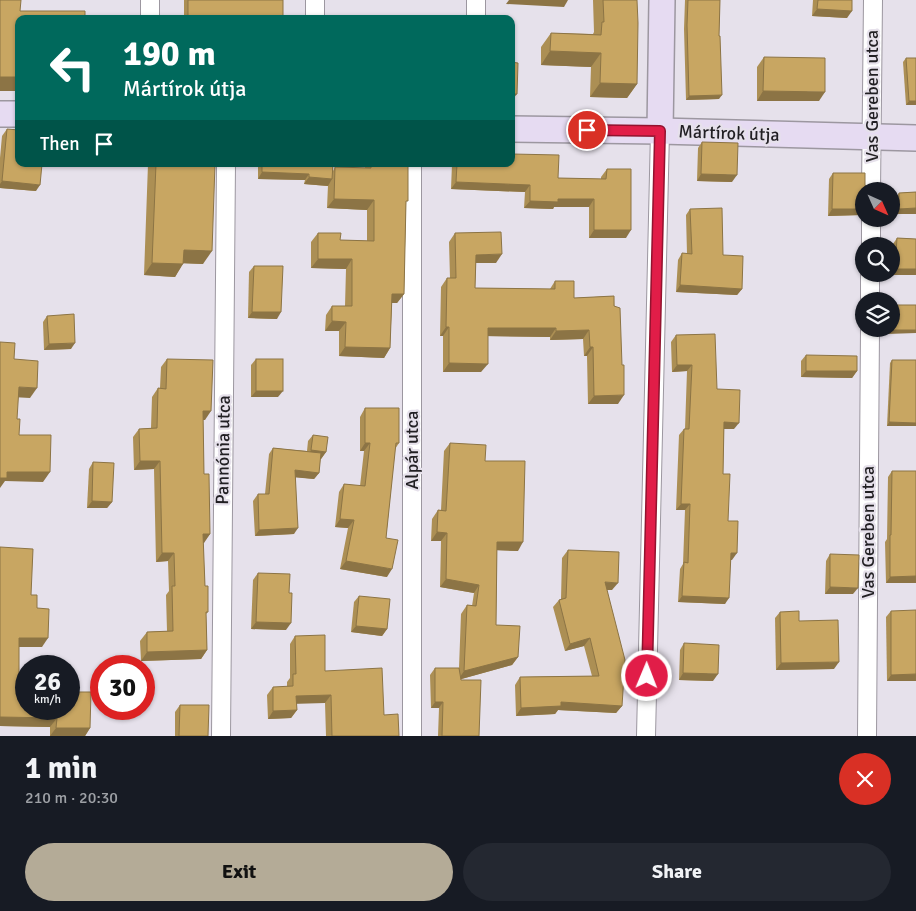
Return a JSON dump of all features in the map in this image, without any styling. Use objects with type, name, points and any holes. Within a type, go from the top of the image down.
[{"type":"street","points":[[150,0],[150,15]]},
{"type":"street","points":[[315,0],[315,15]]},
{"type":"street","points":[[476,0],[476,15]]},
{"type":"street","points":[[646,736],[662,0]]},
{"type":"street","name":"Vas Gereben utca","points":[[871,182],[872,0]]},
{"type":"street","points":[[0,114],[15,114]]},
{"type":"street","name":"Mártírok útja","points":[[515,130],[660,131],[916,138]]},
{"type":"street","name":"Pannónia utca","points":[[221,736],[226,167]]},
{"type":"street","name":"Alpár utca","points":[[412,167],[412,736]]},
{"type":"street","name":"Vas Gereben utca","points":[[867,736],[870,337]]},
{"type":"building","points":[[0,0],[21,0],[20,11],[85,11],[85,15],[15,15],[15,77],[0,77]]},
{"type":"building","points":[[188,0],[283,0],[283,15],[188,15]]},
{"type":"building","points":[[603,0],[637,0],[637,84],[600,83],[601,53],[550,51],[551,33],[601,35],[602,22],[604,22]]},
{"type":"building","points":[[688,0],[720,0],[719,36],[722,95],[689,96]]},
{"type":"building","points":[[818,0],[852,0],[852,11],[817,9]]},
{"type":"building","points":[[764,57],[825,58],[825,92],[763,91]]},
{"type":"building","points":[[906,58],[916,58],[916,101],[909,101]]},
{"type":"building","points":[[515,63],[518,63],[517,94],[515,94]]},
{"type":"building","points":[[7,129],[15,130],[15,167],[42,167],[40,185],[2,181]]},
{"type":"building","points":[[702,142],[738,143],[737,175],[701,174]]},
{"type":"building","points":[[515,154],[559,155],[558,178],[606,179],[607,169],[631,169],[631,230],[594,230],[594,199],[558,199],[558,202],[530,201],[530,185],[456,182],[457,167],[515,167]]},
{"type":"building","points":[[156,167],[215,167],[212,251],[184,250],[183,264],[152,263]]},
{"type":"building","points":[[262,167],[333,167],[332,179],[309,177],[309,174],[262,172]]},
{"type":"building","points":[[335,167],[408,167],[404,294],[392,294],[390,348],[345,347],[346,322],[332,321],[332,306],[352,306],[352,259],[318,259],[318,233],[341,233],[340,240],[374,241],[374,200],[334,199]]},
{"type":"building","points":[[833,173],[865,173],[865,182],[855,182],[855,209],[832,209]]},
{"type":"building","points":[[916,192],[916,208],[900,209],[900,193]]},
{"type":"building","points":[[722,208],[723,255],[743,256],[742,289],[680,285],[682,253],[692,254],[690,209]]},
{"type":"building","points":[[501,232],[502,254],[476,255],[475,288],[555,289],[555,281],[574,281],[574,298],[614,296],[614,306],[620,308],[624,395],[594,396],[593,347],[590,347],[589,330],[556,331],[556,328],[488,328],[488,364],[449,363],[449,327],[446,327],[447,278],[456,278],[455,233]]},
{"type":"building","points":[[900,238],[916,239],[916,269],[900,269]]},
{"type":"building","points":[[254,266],[283,266],[281,312],[252,312]]},
{"type":"building","points":[[900,305],[916,305],[916,330],[900,330]]},
{"type":"building","points":[[74,314],[75,343],[49,344],[47,316]]},
{"type":"building","points":[[715,334],[717,389],[740,390],[739,423],[724,422],[723,474],[730,474],[728,521],[738,521],[737,553],[731,553],[729,598],[682,596],[684,562],[688,563],[690,504],[681,504],[684,429],[689,429],[692,365],[677,365],[676,335]]},
{"type":"building","points":[[0,342],[15,343],[14,359],[38,361],[37,388],[19,387],[17,419],[20,419],[19,435],[51,435],[50,472],[7,472],[7,478],[0,478]]},
{"type":"building","points":[[806,355],[857,356],[857,371],[806,371]]},
{"type":"building","points":[[167,359],[213,360],[211,411],[203,411],[204,474],[209,474],[210,534],[203,534],[205,586],[208,586],[208,612],[206,612],[207,650],[147,652],[147,632],[173,631],[172,586],[175,586],[174,553],[162,553],[160,461],[140,461],[139,429],[157,428],[158,388],[166,389]]},
{"type":"building","points":[[256,359],[283,359],[283,391],[256,391]]},
{"type":"building","points":[[892,360],[916,360],[916,423],[889,422]]},
{"type":"building","points":[[365,408],[399,408],[399,443],[396,443],[386,538],[398,540],[392,569],[346,561],[354,520],[340,519],[344,484],[365,486],[370,443],[365,443]]},
{"type":"building","points":[[313,435],[328,437],[326,452],[311,450]]},
{"type":"building","points":[[450,443],[486,445],[485,461],[525,461],[523,542],[497,542],[496,625],[520,626],[518,657],[464,671],[467,605],[476,606],[479,585],[446,579],[447,533],[437,532],[438,510],[446,511]]},
{"type":"building","points":[[273,448],[321,453],[319,473],[295,470],[298,528],[259,530],[258,494],[269,494]]},
{"type":"building","points":[[93,462],[114,463],[112,502],[92,501]]},
{"type":"building","points":[[892,471],[916,471],[916,576],[890,577]]},
{"type":"building","points":[[0,547],[33,549],[31,595],[37,595],[37,608],[49,609],[48,638],[19,638],[19,655],[15,655],[15,717],[0,717]]},
{"type":"building","points":[[568,550],[619,552],[618,583],[605,582],[625,660],[622,706],[561,702],[561,706],[521,708],[520,677],[599,676],[590,638],[570,644],[559,600],[566,598]]},
{"type":"building","points":[[830,554],[859,555],[858,588],[830,587]]},
{"type":"building","points":[[258,573],[290,574],[289,593],[292,593],[291,623],[256,622]]},
{"type":"building","points":[[359,596],[390,599],[387,629],[356,626]]},
{"type":"building","points":[[916,610],[916,674],[891,675],[891,611]]},
{"type":"building","points":[[799,611],[799,621],[838,620],[839,662],[781,663],[780,612]]},
{"type":"building","points":[[325,635],[325,671],[382,668],[384,715],[398,714],[399,736],[332,736],[331,695],[296,696],[297,710],[273,711],[273,687],[293,686],[293,674],[296,674],[295,636]]},
{"type":"building","points":[[684,643],[719,645],[718,674],[683,673]]},
{"type":"building","points":[[435,668],[459,668],[461,680],[481,680],[479,736],[442,736],[443,702],[435,702]]},
{"type":"building","points":[[80,692],[90,692],[90,728],[56,728],[57,720],[80,720]]},
{"type":"building","points":[[180,705],[209,705],[208,736],[179,736]]},
{"type":"route","points":[[587,130],[660,131],[647,676]]}]
